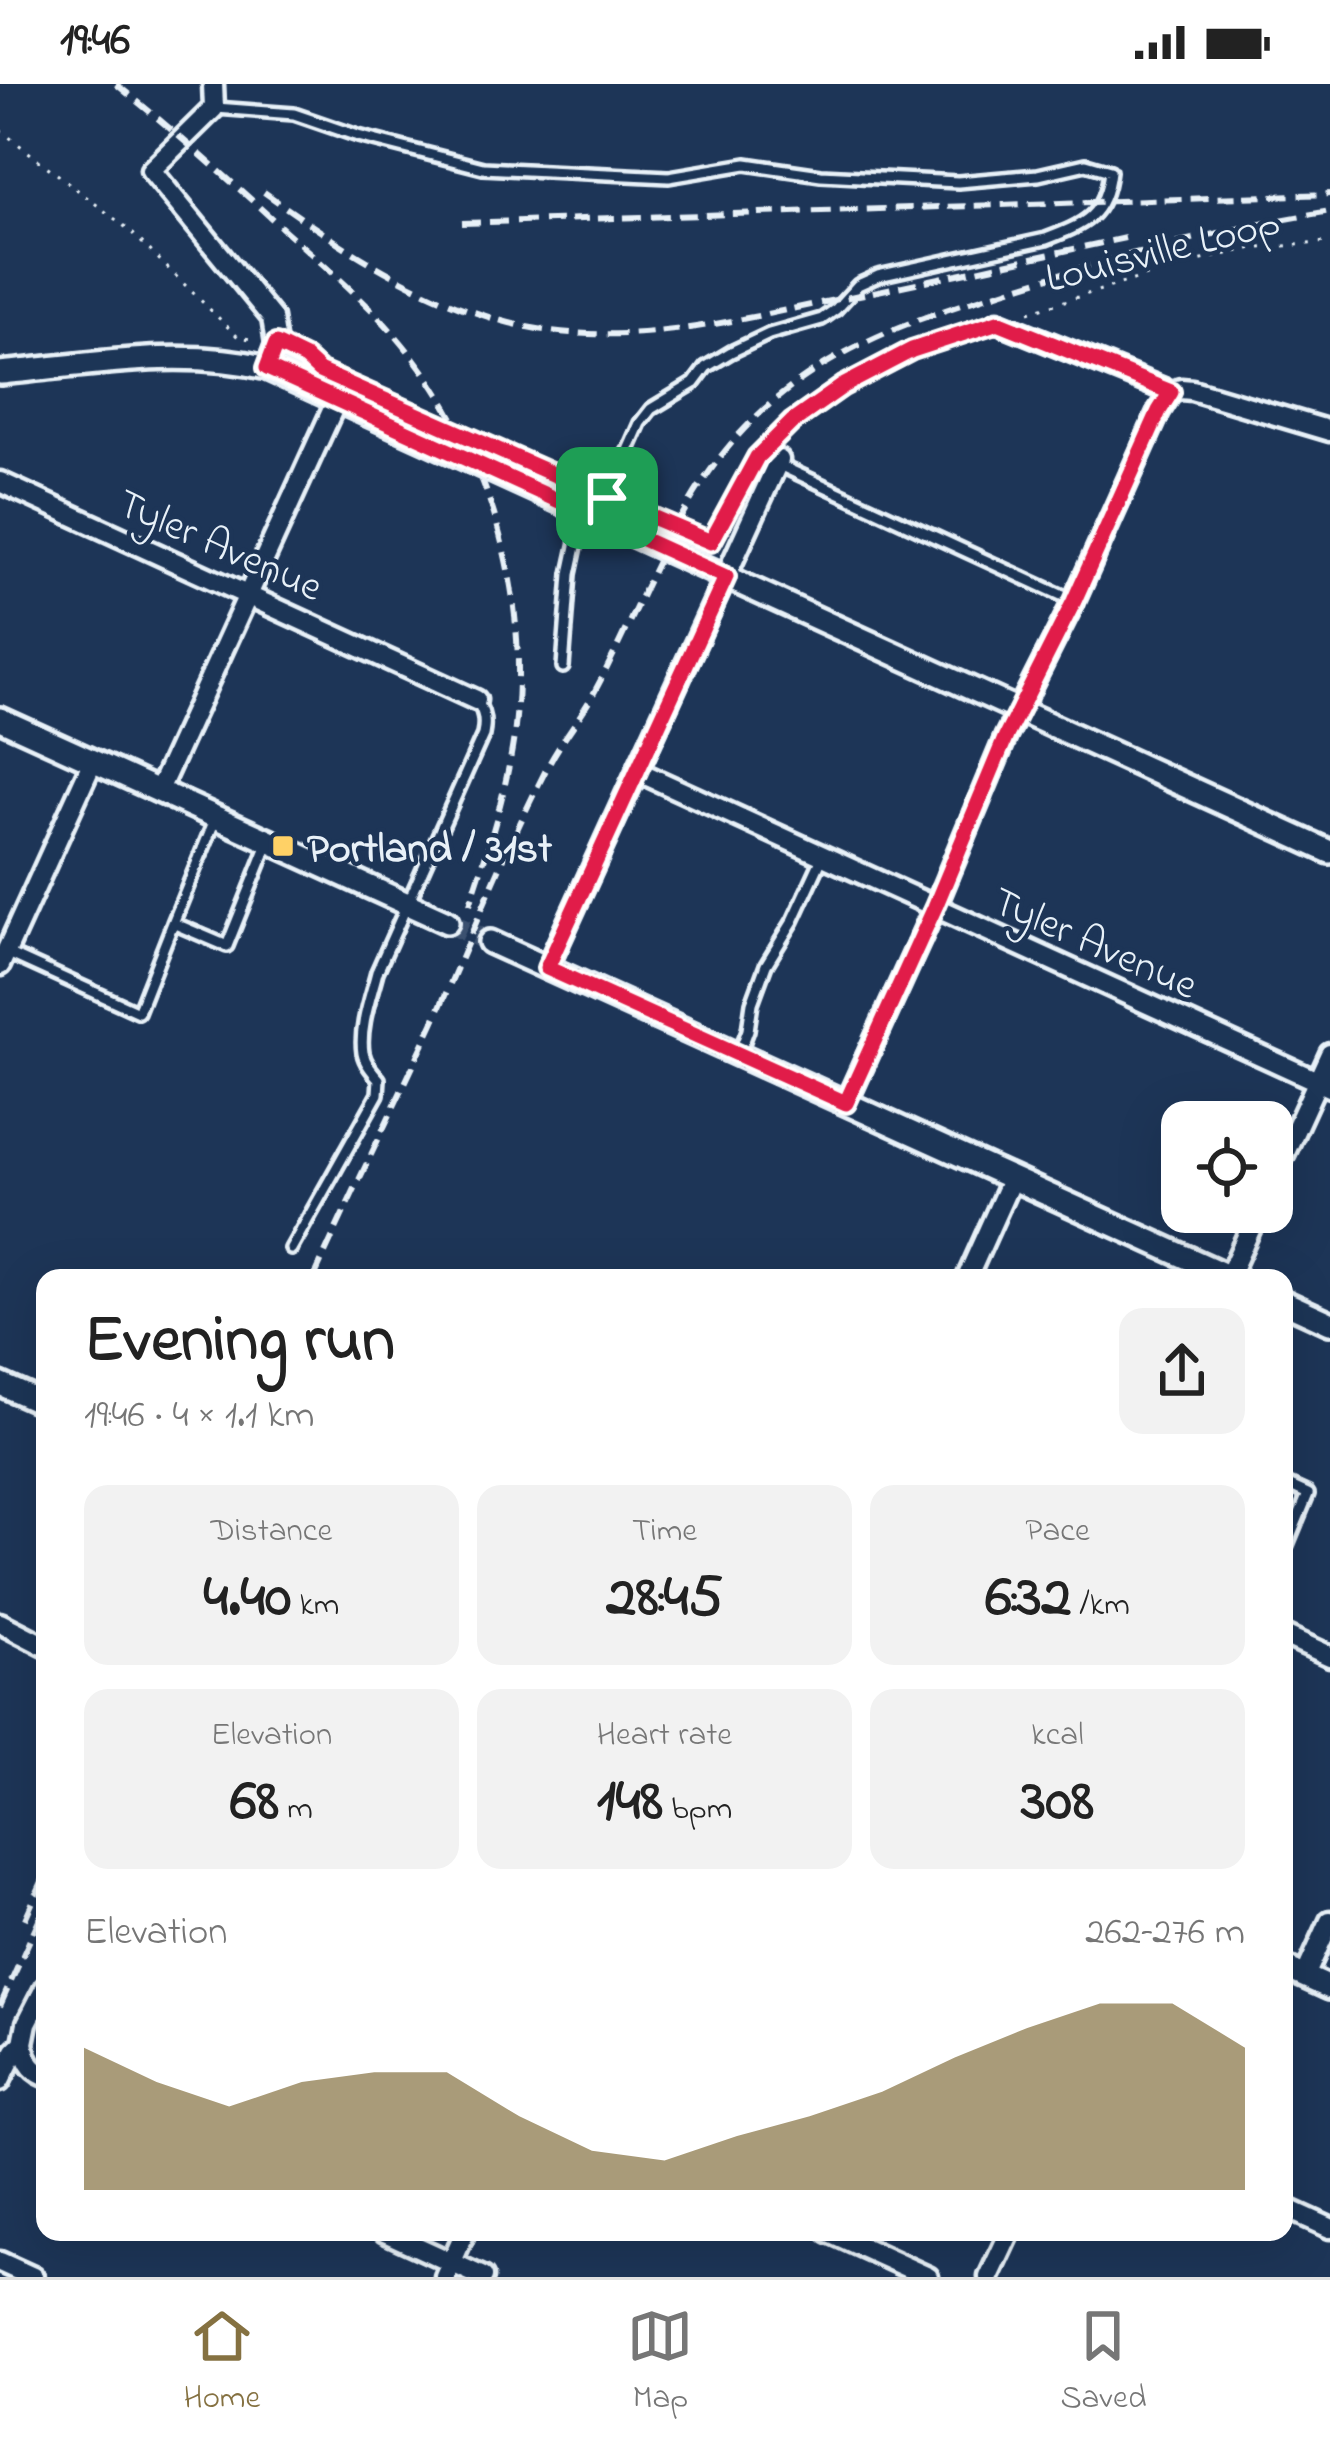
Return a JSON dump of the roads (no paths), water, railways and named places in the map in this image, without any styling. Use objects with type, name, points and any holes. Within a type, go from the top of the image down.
[{"type":"street","points":[[213,84],[214,108],[152,170],[272,318],[276,344],[267,368]]},
{"type":"street","points":[[998,322],[1171,392]]},
{"type":"street","points":[[0,373],[190,358],[267,368],[1330,851]]},
{"type":"street","points":[[846,1103],[1018,710],[1171,392],[1192,390],[1330,431]]},
{"type":"street","points":[[158,792],[337,400]]},
{"type":"street","points":[[547,968],[778,462]]},
{"type":"street","name":"Tyler Avenue","points":[[0,482],[476,700]]},
{"type":"street","points":[[2,725],[447,922]]},
{"type":"street","points":[[3,959],[92,763]]},
{"type":"street","name":"Tyler Avenue","points":[[637,770],[1324,1084]]},
{"type":"street","points":[[490,942],[1212,1269]]},
{"type":"street","points":[[1293,1142],[1324,1084],[1330,1054]]},
{"type":"street","points":[[971,1269],[1012,1178]]},
{"type":"street","points":[[1233,1269],[1249,1233]]},
{"type":"street","points":[[1293,1306],[1330,1322]]},
{"type":"street","points":[[0,1384],[36,1400]]},
{"type":"street","points":[[0,1623],[36,1641]]},
{"type":"street","points":[[1293,1639],[1330,1656]]},
{"type":"street","points":[[1330,1921],[1294,1972],[1330,1988]]},
{"type":"street","points":[[0,2081],[36,2006]]},
{"type":"street","points":[[22,2043],[36,2072]]},
{"type":"street","points":[[1293,2211],[1330,2228]]},
{"type":"street","points":[[400,2241],[448,2270],[483,2277]]},
{"type":"street","points":[[448,2270],[461,2241]]},
{"type":"street","points":[[849,2241],[928,2277]]},
{"type":"street","points":[[989,2277],[1006,2241]]},
{"type":"street","points":[[0,2262],[33,2277]]},
{"type":"lane","points":[[214,108],[294,114],[483,168],[670,177],[746,164],[820,175],[958,182],[1038,175],[1086,164],[1110,171],[1104,200],[1090,219],[1072,229],[878,276],[858,285],[821,319],[769,334],[731,352],[706,367],[694,383],[651,409],[640,423],[607,498],[578,537],[570,574],[563,667]]},
{"type":"lane","points":[[778,462],[1074,601]]},
{"type":"lane","points":[[291,1250],[378,1094],[379,1079],[362,1050],[368,1006],[406,903],[484,735],[482,709],[476,700]]},
{"type":"lane","points":[[3,959],[138,1012],[216,817]]},
{"type":"lane","points":[[173,922],[227,946],[269,841]]},
{"type":"lane","points":[[739,1054],[766,965],[823,856]]},
{"type":"lane","points":[[1293,1487],[1308,1494],[1293,1530]]},
{"type":"tunnel","points":[[447,922],[490,942]]},
{"type":"railway","points":[[116,84],[382,321],[428,377],[479,472],[509,575],[518,682],[506,779],[470,904]]},
{"type":"railway","points":[[264,192],[324,234],[420,289],[487,317],[561,332],[638,333],[715,324],[1125,238]]},
{"type":"railway","points":[[462,223],[1330,194]]},
{"type":"railway","points":[[318,1269],[548,766],[596,689],[701,484],[760,413],[822,366],[923,318],[1125,256],[1330,211]]},
{"type":"railway","points":[[25,1919],[36,1895]]},
{"type":"railway","points":[[0,2006],[36,1926]]},
{"type":"place","name":"Portland / 31st","points":[[283,846]]}]
